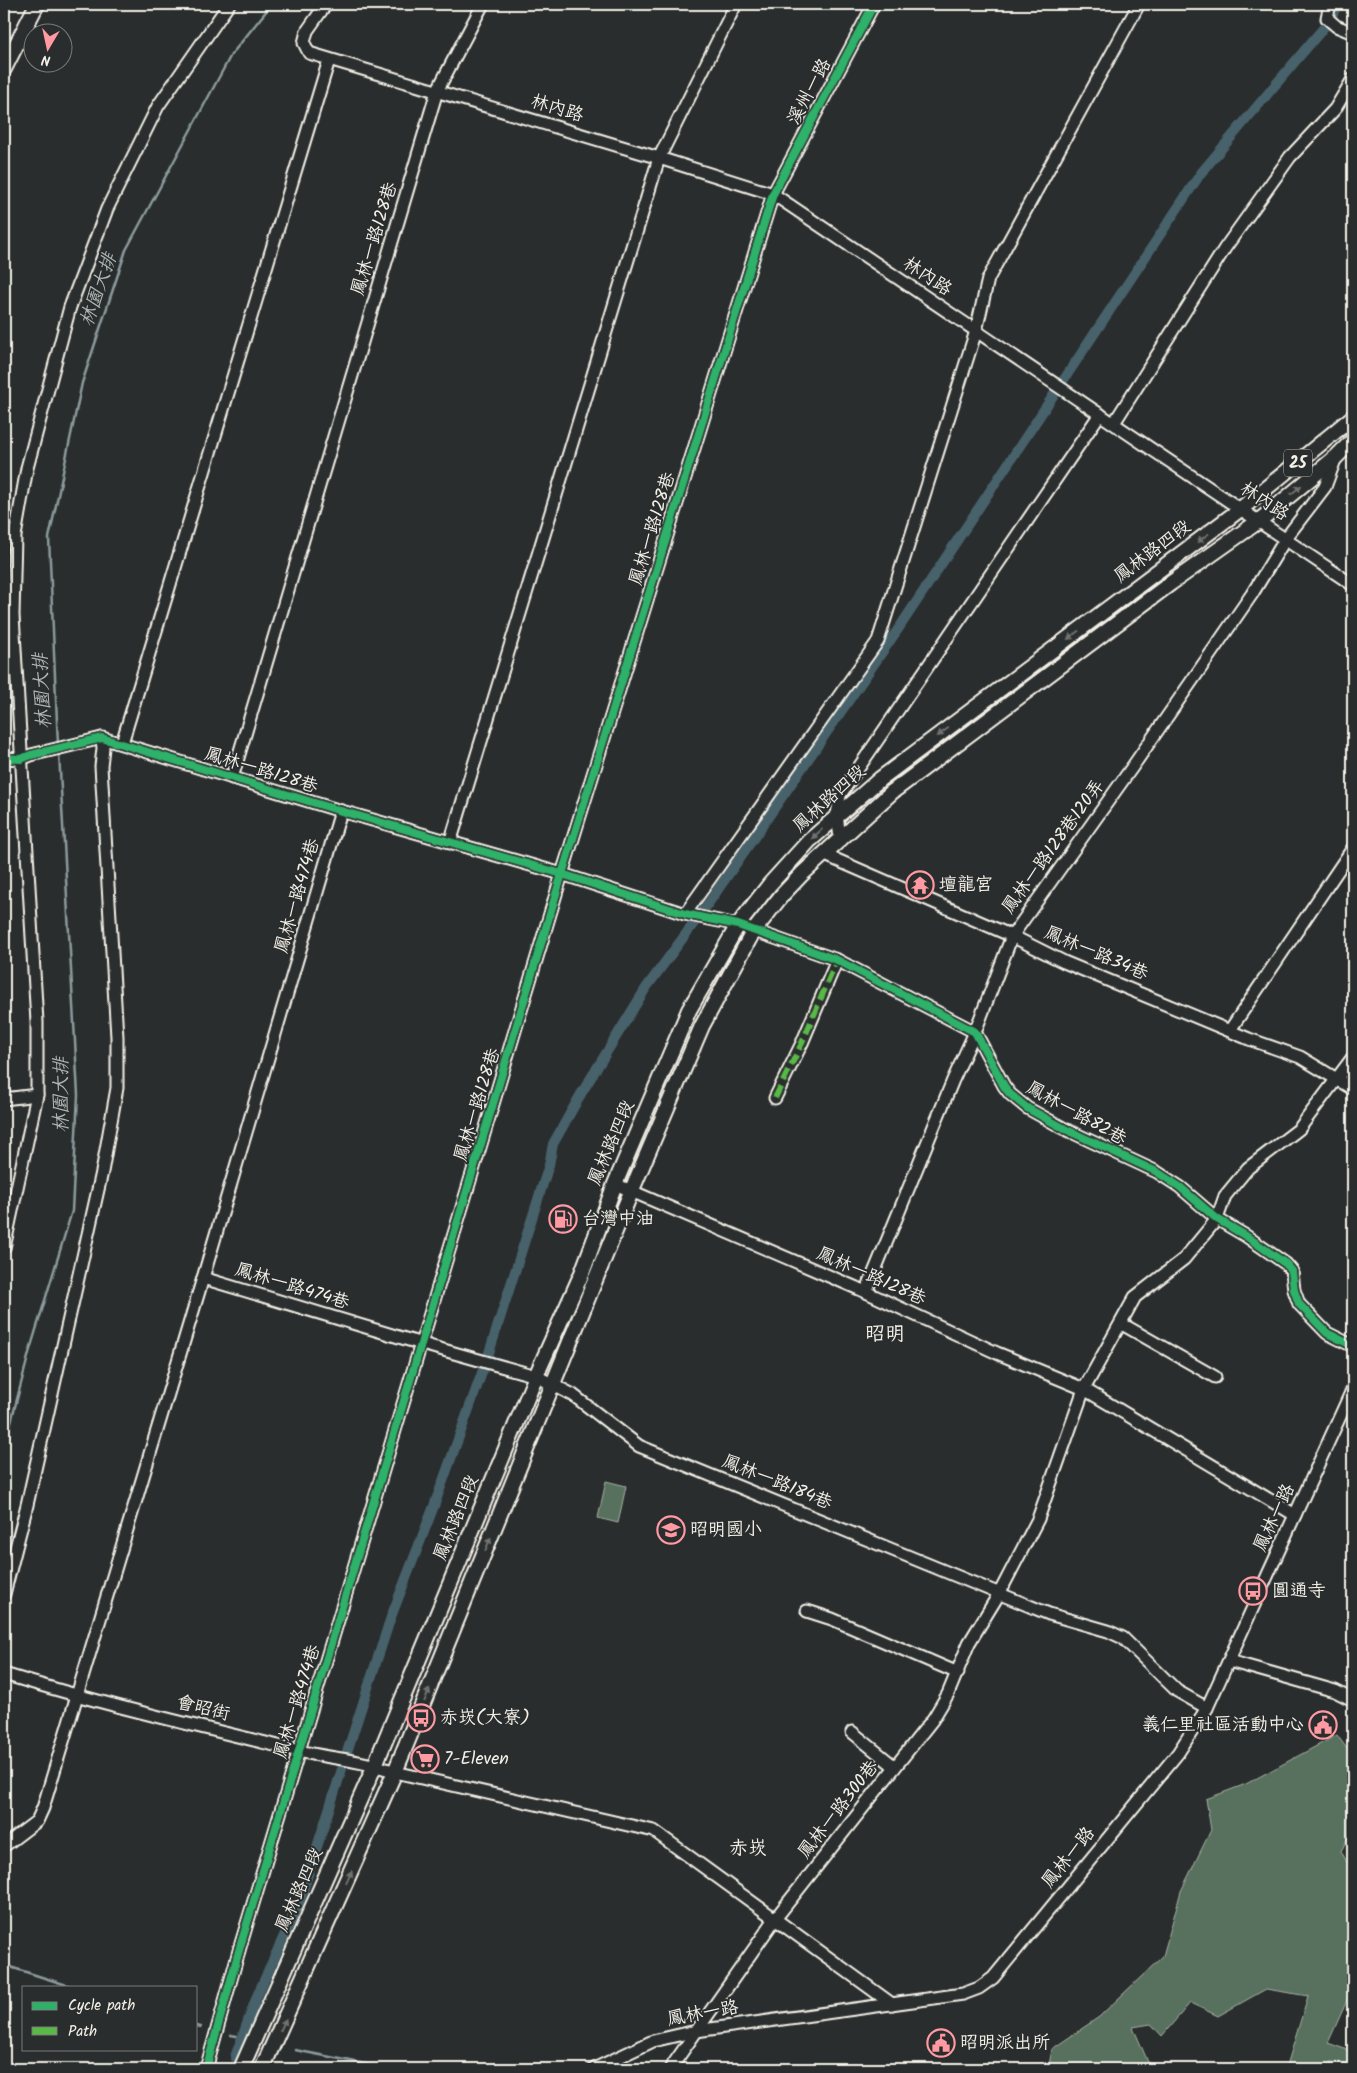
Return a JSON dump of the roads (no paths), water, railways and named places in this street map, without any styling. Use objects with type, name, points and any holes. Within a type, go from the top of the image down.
[{"type":"main road","points":[[4,69],[37,4]]},
{"type":"main road","name":"25","points":[[1242,508],[1353,417]]},
{"type":"main road","name":"25","points":[[1259,521],[1336,457],[1353,440]]},
{"type":"main road","name":"鳳林路四段","points":[[241,2069],[375,1765],[536,1376],[582,1273],[615,1184],[689,1010],[738,925],[770,884],[809,841],[837,815],[880,780],[1242,508]]},
{"type":"main road","name":"鳳林路四段","points":[[262,2069],[395,1772],[631,1192],[705,1020],[753,932],[782,894],[840,838],[892,792],[1171,583],[1259,521]]},
{"type":"street","points":[[4,1248],[37,1095],[37,1022],[26,757],[13,615],[15,536],[27,468],[70,307],[107,209],[158,106],[229,4]]},
{"type":"street","name":"林內路","points":[[326,4],[307,31],[304,43],[309,53],[773,194],[1242,508],[1353,585]]},
{"type":"street","name":"鳳林一路128巷","points":[[232,778],[437,91],[483,4]]},
{"type":"street","points":[[450,843],[659,158],[736,4]]},
{"type":"street","name":"溪州一路","points":[[773,194],[874,4]]},
{"type":"street","points":[[689,914],[878,641],[976,331],[988,279],[1139,4]]},
{"type":"street","points":[[1330,4],[1331,22],[1353,33]]},
{"type":"street","points":[[122,743],[329,60]]},
{"type":"street","points":[[1114,423],[1225,248],[1290,157],[1334,109],[1353,79]]},
{"type":"street","name":"鳳林一路128巷","points":[[422,1344],[562,874],[773,194]]},
{"type":"street","points":[[840,838],[837,815],[840,795],[1100,414]]},
{"type":"street","name":"鳳林一路128巷120弄","points":[[866,1292],[953,1080],[975,1032],[1012,936],[1252,594],[1286,538],[1324,487],[1336,457]]},
{"type":"street","points":[[4,758],[26,757],[99,738],[103,748],[100,766],[117,1037],[117,1088],[102,1172],[27,1506],[4,1594]]},
{"type":"street","name":"鳳林一路128巷","points":[[99,738],[122,743],[341,812],[562,874],[689,914],[738,925]]},
{"type":"street","name":"鳳林一路474巷","points":[[4,1846],[37,1821],[43,1808],[341,812]]},
{"type":"street","points":[[1230,1030],[1353,848]]},
{"type":"street","name":"鳳林一路34巷","points":[[823,854],[1012,936],[1064,962],[1300,1057],[1353,1089]]},
{"type":"street","points":[[738,925],[753,932],[837,960],[975,1032]]},
{"type":"street","points":[[775,1098],[802,1043],[837,960]]},
{"type":"street","name":"鳳林一路82巷","points":[[975,1032],[1010,1094],[1027,1108],[1065,1129],[1157,1172],[1180,1187],[1217,1219],[1246,1236],[1286,1264],[1292,1271],[1294,1290],[1303,1309],[1327,1333],[1353,1346]]},
{"type":"street","points":[[895,1767],[933,1719],[948,1694],[969,1643],[999,1594],[1038,1519],[1084,1389],[1122,1324],[1135,1297],[1184,1259],[1217,1219],[1225,1196],[1248,1168],[1293,1136],[1353,1057]]},
{"type":"street","points":[[4,1099],[37,1095]]},
{"type":"street","name":"鳳林一路128巷","points":[[615,1184],[866,1292],[997,1353],[1084,1389],[1295,1515]]},
{"type":"street","name":"鳳林一路474巷","points":[[203,1278],[422,1344],[240,1947],[206,2069]]},
{"type":"street","points":[[1122,1324],[1215,1377]]},
{"type":"street","points":[[422,1344],[536,1376],[553,1384]]},
{"type":"street","name":"鳳林一路184巷","points":[[553,1384],[573,1395],[639,1446],[1049,1614],[1108,1631],[1123,1638],[1177,1691],[1207,1708]]},
{"type":"street","name":"鳳林一路","points":[[594,2069],[653,2041],[696,2032],[963,1994],[979,1988],[994,1978],[1178,1752],[1207,1708],[1353,1388]]},
{"type":"street","points":[[807,1611],[832,1619],[958,1673]]},
{"type":"street","points":[[1229,1661],[1335,1691],[1353,1700]]},
{"type":"street","name":"會昭街","points":[[4,1674],[76,1696],[299,1751],[375,1765],[395,1772],[654,1831],[775,1919]]},
{"type":"street","name":"鳳林一路300巷","points":[[670,2069],[775,1919],[895,1767],[852,1732]]},
{"type":"street","points":[[775,1919],[892,2004]]},
{"type":"waterway","name":"林園大排","points":[[58,745],[49,538],[82,383],[126,250],[231,55],[272,4]]},
{"type":"waterway","points":[[347,1752],[391,1617],[434,1506],[488,1356],[549,1165],[553,1144],[581,1094],[646,988],[708,904],[901,625],[1201,173],[1331,19],[1337,4]]},
{"type":"waterway","name":"林園大排","points":[[4,1449],[29,1353],[72,1211],[78,1095],[59,753]]},
{"type":"waterway","points":[[235,2057],[257,1996],[300,1900],[342,1769]]},
{"type":"waterway","points":[[4,1965],[70,1986]]},
{"type":"waterway","points":[[231,2035],[242,2037]]},
{"type":"waterway","points":[[295,2050],[391,2069]]},
{"type":"place","name":"壇龍宮","points":[[920,885]]},
{"type":"place","name":"台灣中油","points":[[563,1219]]},
{"type":"place","name":"昭明國小","points":[[671,1530]]},
{"type":"place","name":"圓通寺","points":[[1253,1591]]},
{"type":"place","name":"赤崁(大寮)","points":[[421,1718]]},
{"type":"place","name":"義仁里社區活動中心","points":[[1323,1725]]},
{"type":"place","name":"7-Eleven","points":[[425,1759]]},
{"type":"place","name":"昭明派出所","points":[[941,2043]]},
{"type":"district","name":"昭明","points":[[885,1335]]},
{"type":"district","name":"赤崁","points":[[748,1849]]}]
